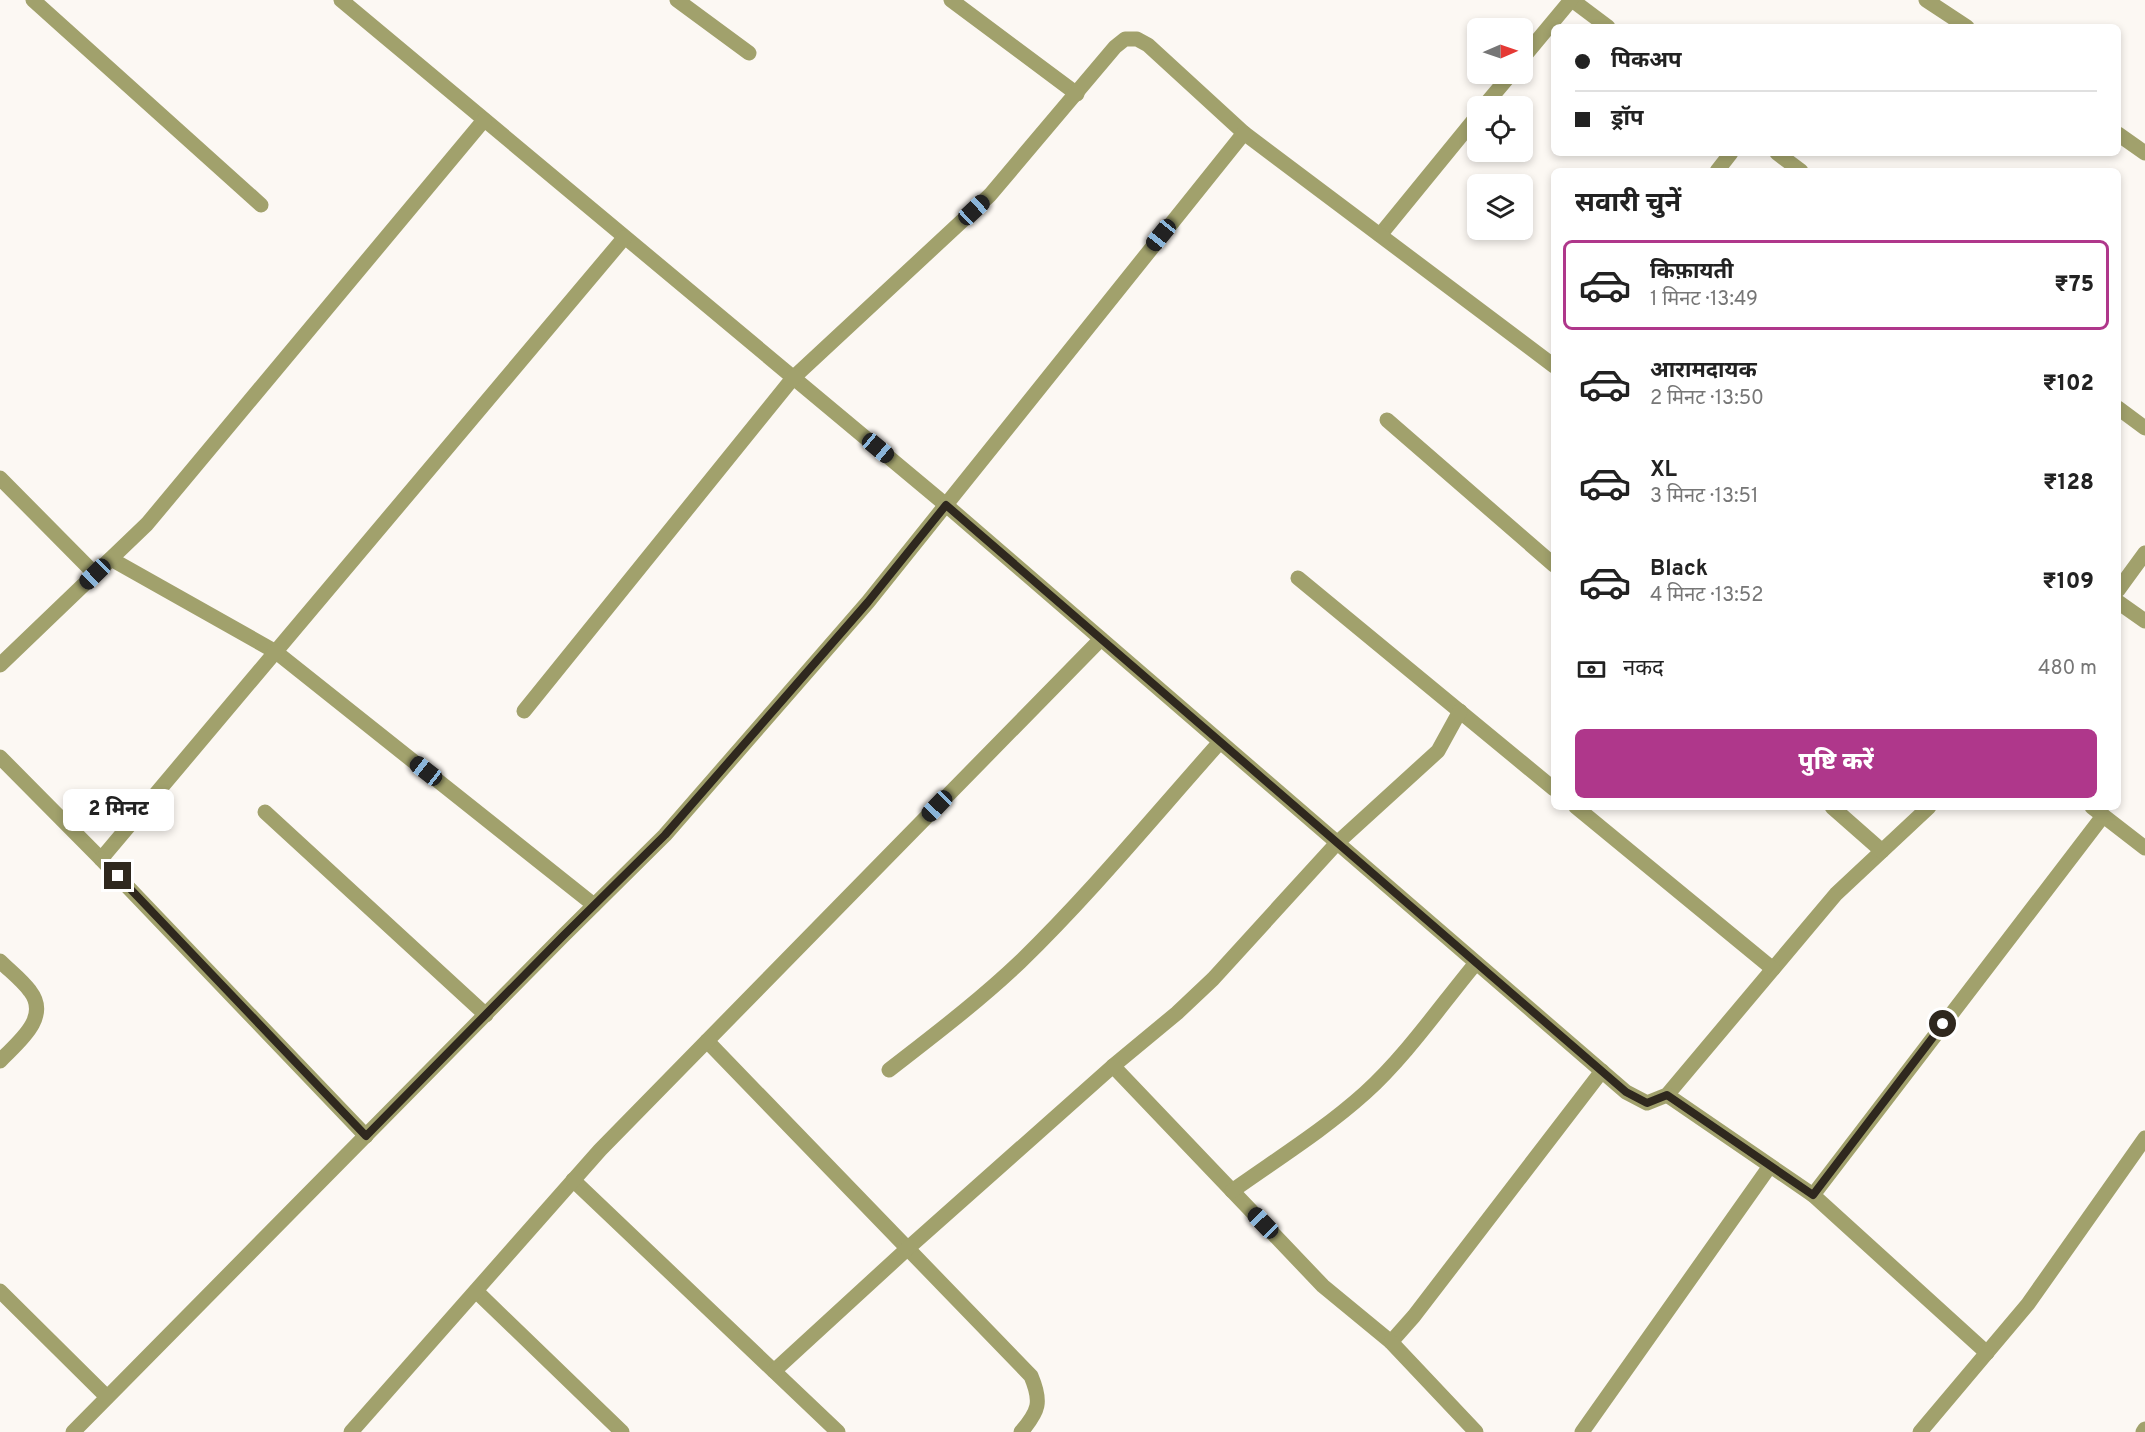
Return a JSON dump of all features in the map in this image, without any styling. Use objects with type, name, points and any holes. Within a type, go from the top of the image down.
[{"type":"street","points":[[33,0],[261,205]]},
{"type":"street","points":[[341,0],[946,505],[1626,1092],[1647,1103],[1667,1095],[1836,894],[1926,810]]},
{"type":"street","points":[[677,0],[749,53]]},
{"type":"street","points":[[951,0],[1077,94]]},
{"type":"street","points":[[1551,24],[1571,0],[1604,24]]},
{"type":"street","points":[[1926,0],[1962,24]]},
{"type":"street","points":[[1533,46],[1551,24]]},
{"type":"street","points":[[524,711],[793,378],[990,195],[1115,47],[1125,39],[1137,39],[1148,45],[1244,133],[1551,364]]},
{"type":"street","points":[[1492,96],[1503,84]]},
{"type":"street","points":[[0,665],[147,524],[484,120]]},
{"type":"street","points":[[1380,235],[1467,128]]},
{"type":"street","points":[[73,1432],[665,835],[868,602],[1244,133]]},
{"type":"street","points":[[2121,136],[2145,153]]},
{"type":"street","points":[[1719,168],[1729,156]]},
{"type":"street","points":[[1781,156],[1797,168]]},
{"type":"street","points":[[101,859],[624,238]]},
{"type":"street","points":[[2121,410],[2145,428]]},
{"type":"street","points":[[1387,420],[1551,562]]},
{"type":"street","points":[[0,478],[95,574]]},
{"type":"street","points":[[2121,586],[2145,554]]},
{"type":"street","points":[[95,574],[111,559],[276,652],[594,905]]},
{"type":"street","points":[[1298,578],[1551,787]]},
{"type":"street","points":[[2121,604],[2145,621]]},
{"type":"street","points":[[351,1432],[600,1150],[1101,639]]},
{"type":"street","points":[[774,1371],[1213,979],[1337,843],[1438,751],[1460,711]]},
{"type":"street","points":[[890,1070],[984,994],[1028,954],[1220,742]]},
{"type":"street","points":[[0,757],[366,1136]]},
{"type":"street","points":[[1580,810],[1773,969]]},
{"type":"street","points":[[1835,810],[1882,851]]},
{"type":"street","points":[[1813,1195],[2097,811],[2145,848]]},
{"type":"street","points":[[266,812],[486,1015]]},
{"type":"street","points":[[0,962],[31,991],[36,1002],[37,1016],[30,1029],[0,1061]]},
{"type":"street","points":[[1232,1191],[1345,1110],[1366,1092],[1388,1071],[1476,963]]},
{"type":"street","points":[[707,1041],[1031,1376],[1038,1393],[1038,1405],[1032,1420],[1021,1432]]},
{"type":"street","points":[[1113,1066],[1323,1286],[1391,1342],[1476,1432]]},
{"type":"street","points":[[1391,1342],[1414,1316],[1602,1071]]},
{"type":"street","points":[[1667,1095],[1813,1195],[1987,1353]]},
{"type":"street","points":[[1923,1431],[2028,1304],[2145,1138]]},
{"type":"street","points":[[1582,1432],[1770,1166]]},
{"type":"street","points":[[573,1180],[838,1432]]},
{"type":"street","points":[[0,1291],[107,1397]]},
{"type":"street","points":[[476,1291],[622,1432]]},
{"type":"route","points":[[118,876],[366,1136],[665,835],[868,602],[946,505],[1626,1092],[1647,1103],[1667,1095],[1813,1195],[1943,1024]]}]
